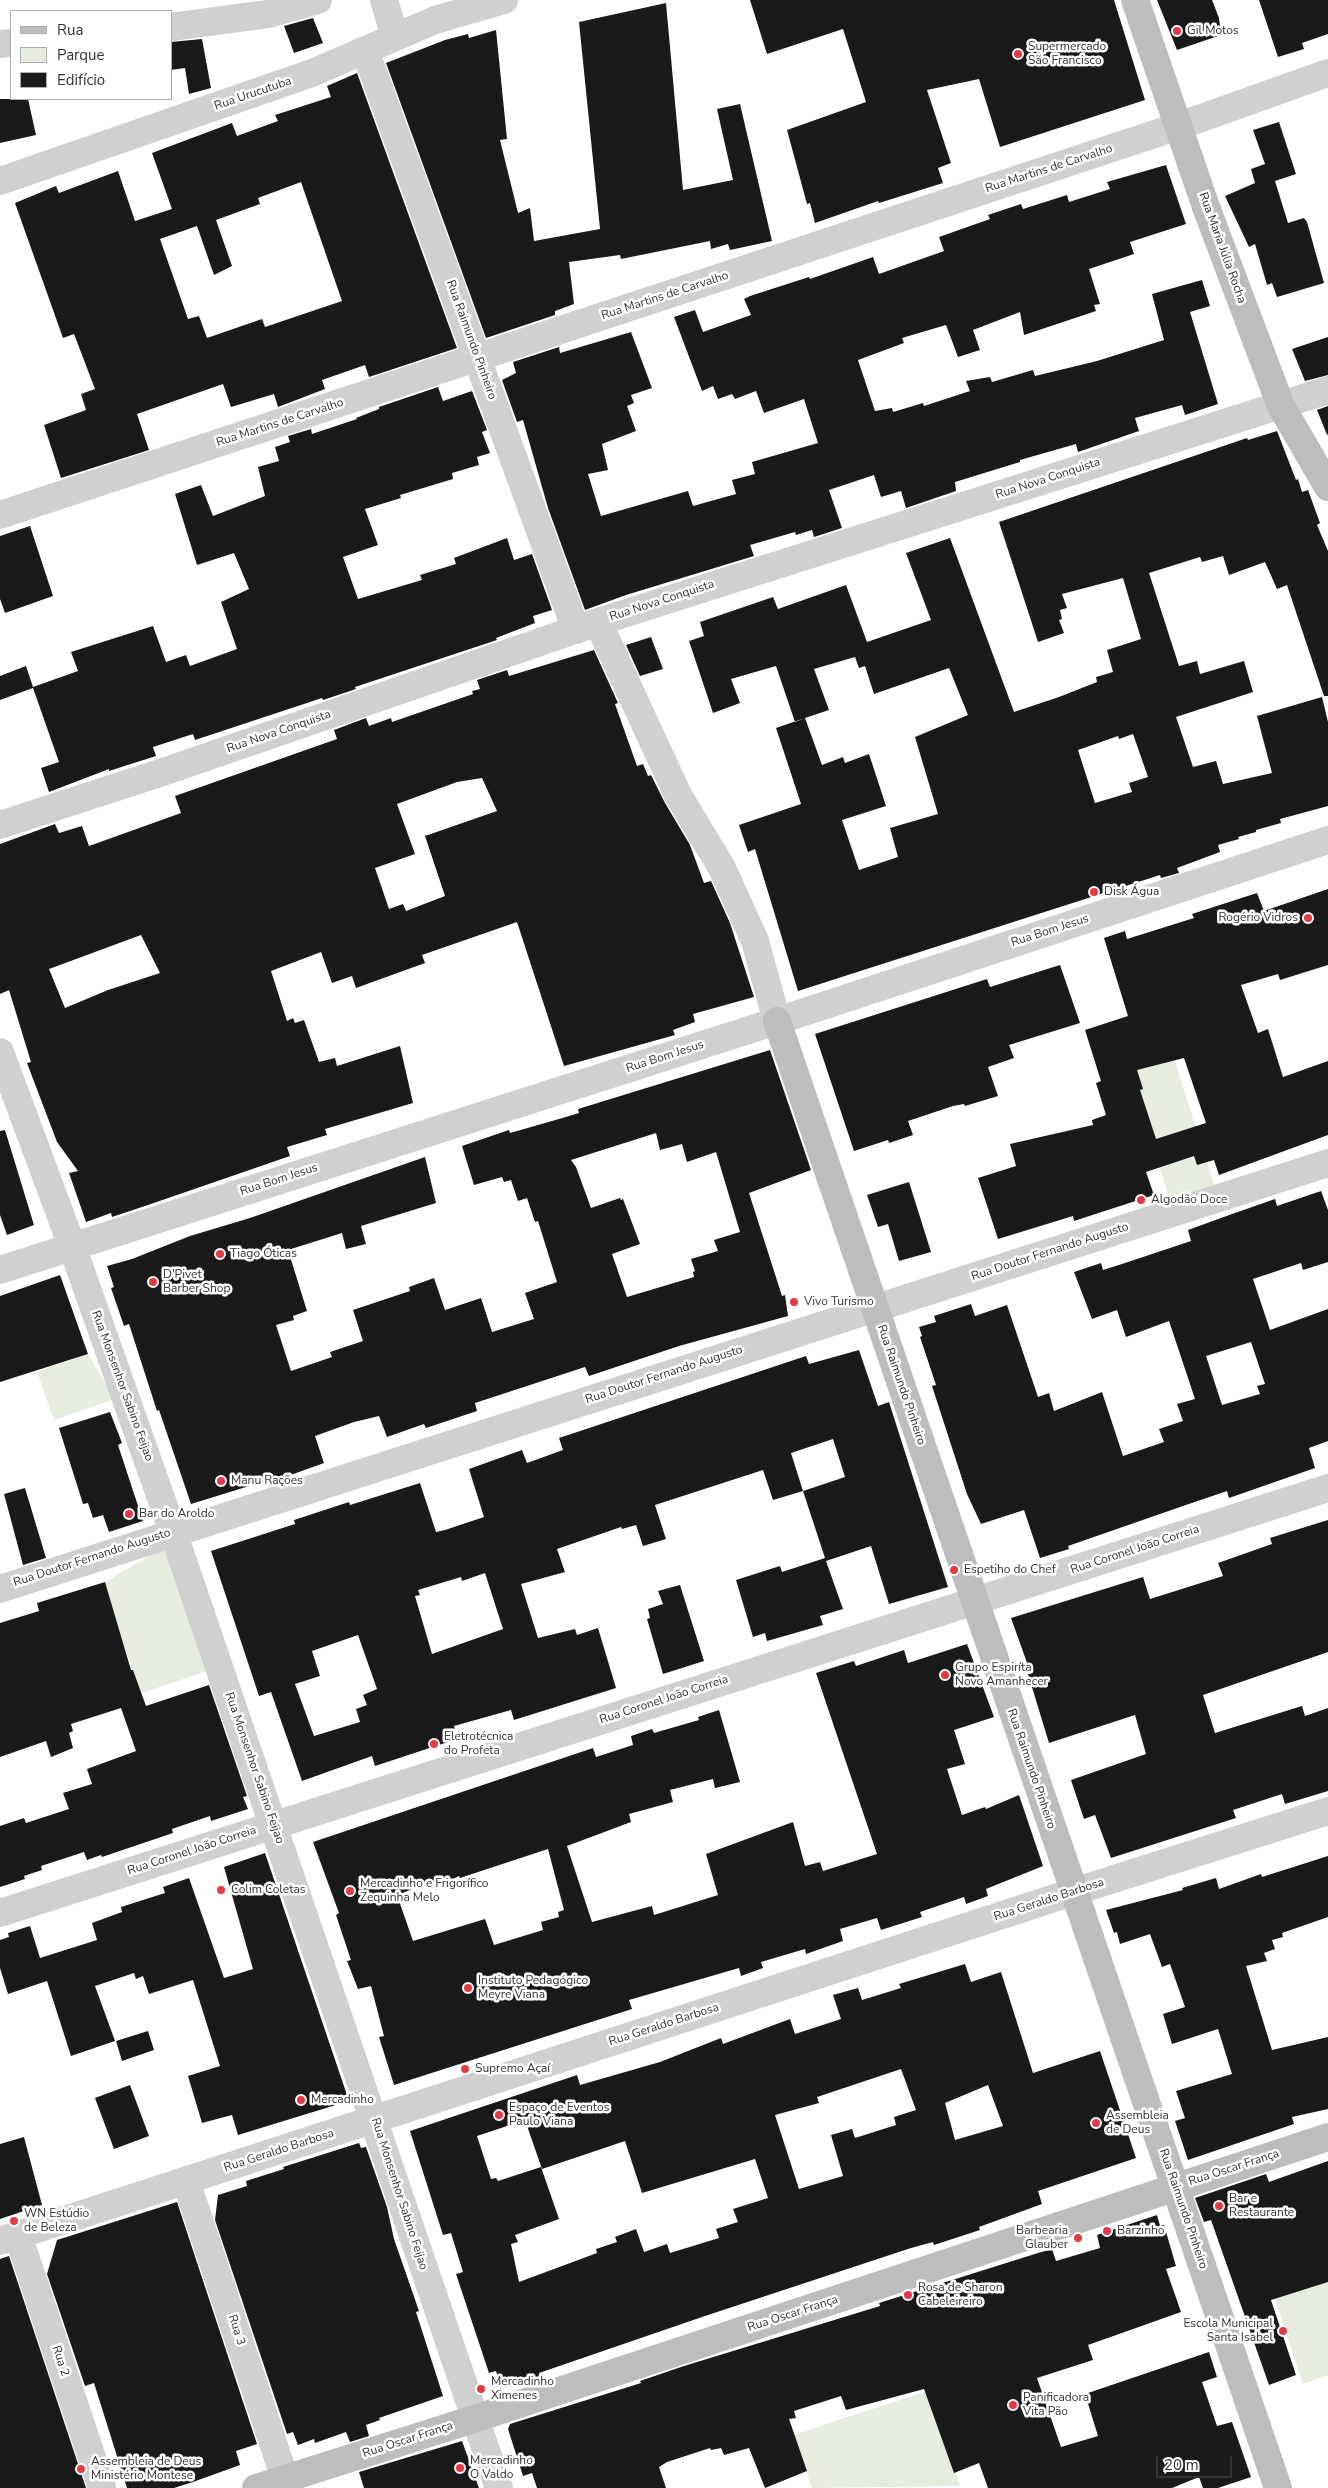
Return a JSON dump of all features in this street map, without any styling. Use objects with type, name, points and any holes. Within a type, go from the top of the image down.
[{"type":"street","points":[[172,27],[230,10],[268,14],[318,0]]},
{"type":"street","points":[[384,0],[395,37]]},
{"type":"street","name":"Rua Urucutuba","points":[[0,181],[312,74],[435,20],[504,0]]},
{"type":"street","name":"Rua Maria Júlia Rocha","points":[[1135,0],[1178,126],[1281,406],[1328,488]]},
{"type":"street","name":"Rua Raimundo Pinheiro","points":[[365,50],[478,358],[587,626],[678,795],[722,868],[755,941],[777,1021],[1278,2488]]},
{"type":"street","name":"Rua Martins de Carvalho","points":[[0,515],[1178,126],[1328,73]]},
{"type":"street","name":"Rua Nova Conquista","points":[[0,825],[587,626],[1328,390]]},
{"type":"street","name":"Rua Bom Jesus","points":[[0,1270],[777,1021],[1328,840]]},
{"type":"street","name":"Rua Monsenhor Sabino Feijao","points":[[0,1052],[72,1246],[174,1532],[499,2488]]},
{"type":"street","name":"Rua Doutor Fernando Augusto","points":[[0,1588],[1328,1163]]},
{"type":"street","name":"Rua Coronel João Correia","points":[[0,1913],[1328,1488]]},
{"type":"street","name":"Rua Geraldo Barbosa","points":[[9,2238],[1328,1811]]},
{"type":"street","name":"Rua Oscar França","points":[[256,2488],[474,2419],[1328,2137]]},
{"type":"street","name":"Rua 3","points":[[186,2181],[286,2479]]},
{"type":"street","name":"Rua 2","points":[[9,2238],[102,2488]]},
{"type":"green space","points":[[1170,1046],[1215,1187],[1170,1201],[1125,1060]]},
{"type":"green space","points":[[88,1354],[115,1399],[54,1420],[37,1372]]},
{"type":"green space","points":[[166,1546],[210,1670],[142,1693],[125,1649],[105,1582]]},
{"type":"green space","points":[[1328,2274],[1328,2375],[1303,2384],[1273,2293]]},
{"type":"green space","points":[[927,2391],[960,2486],[812,2488],[793,2435]]},
{"type":"building","points":[[750,0],[1114,0],[1145,100],[1000,147],[979,79],[927,90],[951,163],[938,168],[943,183],[879,203],[878,201],[815,223],[810,203],[807,204],[787,130],[866,102],[843,29],[767,54]]},
{"type":"building","points":[[1157,0],[1212,0],[1219,18],[1221,35],[1177,50]]},
{"type":"building","points":[[1259,0],[1328,0],[1328,34],[1302,43],[1304,49],[1278,57]]},
{"type":"building","points":[[666,3],[683,190],[733,180],[717,109],[740,104],[772,241],[730,250],[728,244],[711,249],[710,241],[621,259],[620,255],[569,262],[574,304],[555,311],[555,315],[486,338],[386,63],[445,40],[468,34],[469,38],[496,30],[507,139],[500,140],[518,213],[530,208],[534,241],[600,229],[579,22]]},
{"type":"building","points":[[313,18],[323,43],[294,53],[284,26]]},
{"type":"building","points":[[202,39],[211,88],[189,94],[185,68],[172,70],[172,42]]},
{"type":"building","points":[[357,73],[457,348],[369,377],[365,365],[322,380],[325,389],[278,407],[274,394],[231,407],[223,384],[137,414],[149,450],[61,478],[44,425],[86,410],[81,394],[95,389],[74,334],[63,338],[15,203],[56,186],[59,193],[118,171],[135,221],[172,209],[152,153],[232,123],[237,136],[278,121],[275,115],[331,97],[327,86]],"holes":[[[301,182],[342,301],[265,327],[262,319],[207,338],[199,316],[188,319],[160,239],[197,226],[214,275],[232,266],[216,220],[260,204],[258,198]]]},
{"type":"building","points":[[0,99],[28,100],[36,135],[0,143]]},
{"type":"building","points":[[1279,122],[1296,174],[1275,181],[1288,223],[1304,218],[1307,222],[1324,283],[1277,297],[1272,283],[1267,285],[1255,244],[1249,247],[1225,196],[1255,183],[1251,169],[1265,164],[1253,130]]},
{"type":"building","points":[[1166,165],[1186,224],[1130,242],[1134,254],[1089,269],[1100,304],[1094,305],[1096,311],[1024,335],[1020,312],[973,330],[980,350],[958,357],[946,325],[902,338],[904,343],[858,360],[875,411],[892,408],[893,412],[923,403],[924,406],[970,391],[966,381],[990,377],[992,382],[1033,370],[1035,376],[1097,361],[1164,340],[1152,294],[1202,280],[1210,306],[1190,312],[1218,404],[1185,415],[1182,405],[1135,418],[1139,431],[1078,452],[1076,444],[1020,460],[1020,462],[955,482],[956,491],[906,508],[901,491],[881,497],[874,475],[829,490],[842,528],[814,537],[812,530],[796,535],[795,532],[750,545],[754,556],[626,595],[585,610],[548,508],[523,420],[517,422],[502,380],[516,373],[513,362],[559,347],[560,353],[631,332],[652,388],[631,395],[634,403],[627,406],[636,431],[602,444],[608,470],[588,474],[601,516],[688,491],[693,506],[736,494],[732,480],[755,474],[752,462],[818,443],[804,399],[764,413],[756,391],[735,399],[732,394],[718,399],[713,386],[702,391],[674,317],[695,310],[703,332],[751,315],[744,299],[750,296],[809,277],[810,279],[873,257],[879,274],[944,251],[939,237],[990,219],[988,215],[1021,204],[1023,209],[1067,195],[1069,202],[1110,189],[1107,182]]},
{"type":"building","points":[[1328,337],[1328,375],[1305,381],[1292,349]]},
{"type":"building","points":[[438,387],[443,401],[472,391],[487,430],[482,432],[490,453],[477,457],[479,465],[452,473],[453,479],[400,495],[401,498],[365,509],[378,545],[343,557],[358,599],[422,580],[420,575],[456,564],[454,558],[507,538],[514,560],[532,554],[552,610],[533,616],[535,623],[496,638],[497,640],[355,687],[356,689],[323,700],[322,698],[195,740],[193,734],[153,747],[156,756],[109,771],[109,769],[49,792],[41,768],[59,762],[33,688],[0,700],[0,676],[26,666],[33,687],[78,671],[71,652],[153,626],[166,662],[186,655],[190,666],[237,649],[221,602],[249,589],[234,553],[197,565],[175,494],[201,485],[213,516],[265,496],[258,467],[279,461],[275,447],[290,442],[288,436],[311,429],[312,434],[357,419],[379,409],[379,407]]},
{"type":"building","points":[[1328,406],[1328,434],[1327,435],[1317,410]]},
{"type":"building","points":[[1277,431],[1302,492],[1308,490],[1320,523],[1317,525],[1328,551],[1328,696],[1324,696],[1287,585],[1277,589],[1265,562],[1229,575],[1223,556],[1202,562],[1200,557],[1149,573],[1179,666],[1197,661],[1200,674],[1244,661],[1253,692],[1176,717],[1193,767],[1216,761],[1223,784],[1272,773],[1257,716],[1322,697],[1328,722],[1328,806],[1280,819],[1281,823],[1256,830],[1256,832],[1238,837],[1239,839],[1218,845],[1220,852],[1177,868],[1179,873],[1161,878],[1160,875],[798,991],[755,849],[748,852],[739,825],[801,804],[776,728],[795,722],[776,666],[731,679],[740,703],[713,713],[689,641],[704,636],[700,622],[773,597],[778,609],[846,585],[867,642],[931,620],[906,553],[950,538],[1014,712],[1097,682],[1096,677],[1113,672],[1107,650],[1141,639],[1123,578],[1062,594],[1067,608],[1060,610],[1062,619],[1059,620],[1064,633],[1038,642],[999,522],[1247,438],[1248,440]],"holes":[[[855,657],[859,668],[865,666],[874,694],[949,668],[968,715],[915,737],[938,814],[890,828],[898,857],[859,870],[842,820],[886,806],[869,754],[845,763],[843,757],[822,765],[805,718],[829,710],[814,669]],[[1133,734],[1148,777],[1129,783],[1132,792],[1095,803],[1078,750],[1118,736],[1119,739]]]},
{"type":"building","points":[[30,526],[53,596],[5,613],[0,599],[0,536]]},
{"type":"building","points":[[651,637],[663,669],[640,676],[626,645]]},
{"type":"building","points":[[594,650],[618,703],[615,704],[637,766],[643,764],[648,776],[651,775],[690,845],[704,883],[711,881],[730,923],[754,997],[693,1014],[695,1022],[673,1030],[675,1035],[564,1066],[517,922],[422,955],[425,963],[356,988],[352,976],[332,983],[321,952],[271,971],[287,1021],[293,1018],[295,1023],[304,1020],[319,1062],[335,1058],[337,1066],[400,1046],[413,1103],[325,1129],[327,1135],[287,1147],[290,1156],[112,1217],[111,1213],[86,1222],[69,1173],[78,1171],[57,1142],[27,1063],[31,1062],[9,990],[0,994],[0,844],[55,824],[59,833],[82,826],[89,846],[181,813],[175,796],[337,739],[334,730],[366,718],[369,726],[391,718],[392,722],[473,694],[472,691],[480,689],[477,680],[507,670],[509,676]],"holes":[[[482,778],[497,811],[425,836],[445,896],[406,911],[403,904],[389,909],[375,868],[415,854],[397,804],[457,782]],[[141,935],[160,973],[108,990],[65,1008],[49,969]]]},
{"type":"building","points":[[1328,889],[1328,965],[1280,980],[1278,974],[1241,985],[1258,1033],[1268,1029],[1283,1077],[1328,1061],[1328,1135],[1219,1175],[1214,1160],[1197,1165],[1194,1156],[1146,1172],[1154,1195],[1074,1221],[1073,1216],[998,1239],[978,1178],[1016,1166],[1010,1144],[1093,1125],[1092,1120],[1106,1115],[1096,1083],[1101,1081],[1085,1030],[1128,1016],[1104,938],[1125,931],[1127,939],[1194,918],[1192,914],[1257,893],[1264,911]],"holes":[[[1184,1058],[1206,1123],[1156,1139],[1140,1090],[1143,1089],[1137,1070]]]},
{"type":"building","points":[[1060,965],[1080,1023],[1009,1045],[1014,1058],[988,1067],[998,1096],[965,1106],[964,1104],[953,1106],[908,1121],[913,1135],[889,1143],[888,1140],[854,1151],[815,1034],[987,979],[990,987]]},
{"type":"building","points":[[770,1050],[811,1170],[749,1193],[782,1296],[785,1295],[788,1316],[679,1346],[589,1376],[585,1367],[475,1403],[477,1411],[426,1428],[424,1424],[387,1437],[379,1416],[354,1422],[315,1436],[324,1463],[260,1486],[259,1483],[191,1504],[159,1410],[157,1411],[129,1324],[124,1326],[111,1288],[114,1287],[107,1266],[425,1157],[436,1203],[361,1226],[366,1244],[346,1249],[342,1233],[288,1250],[307,1311],[293,1316],[294,1320],[276,1325],[291,1371],[332,1357],[330,1352],[363,1341],[353,1310],[410,1291],[409,1287],[434,1278],[445,1310],[481,1298],[492,1332],[534,1319],[525,1293],[557,1282],[538,1221],[535,1222],[527,1198],[518,1201],[511,1180],[504,1182],[502,1177],[474,1185],[462,1146],[509,1130],[510,1133],[579,1113],[578,1109]],"holes":[[[656,1133],[660,1150],[682,1144],[687,1162],[716,1152],[740,1232],[714,1240],[718,1251],[691,1259],[695,1271],[693,1272],[694,1277],[627,1297],[612,1254],[640,1244],[623,1199],[621,1200],[620,1198],[591,1208],[576,1167],[571,1160]]]},
{"type":"building","points":[[5,1130],[34,1225],[7,1235],[0,1215],[0,1131]]},
{"type":"building","points":[[909,1182],[931,1252],[899,1261],[888,1224],[878,1227],[867,1195]]},
{"type":"building","points":[[1321,1191],[1328,1210],[1328,1262],[1303,1270],[1301,1263],[1253,1279],[1270,1330],[1328,1309],[1328,1441],[1309,1448],[1315,1468],[1229,1498],[1227,1491],[1068,1546],[1069,1549],[1040,1558],[1024,1510],[981,1524],[967,1494],[932,1386],[936,1385],[920,1337],[922,1336],[919,1327],[936,1322],[934,1316],[971,1304],[975,1316],[1007,1305],[1038,1397],[1049,1393],[1054,1411],[1102,1392],[1123,1456],[1164,1442],[1159,1429],[1183,1421],[1177,1404],[1195,1399],[1169,1321],[1126,1337],[1117,1310],[1092,1319],[1074,1272],[1101,1263],[1103,1270],[1191,1241],[1188,1230],[1275,1199],[1277,1206]],"holes":[[[1251,1342],[1265,1384],[1257,1386],[1260,1394],[1222,1405],[1206,1356]]]},
{"type":"building","points":[[60,1275],[88,1354],[0,1382],[0,1296]]},
{"type":"building","points":[[859,1350],[878,1406],[889,1402],[948,1587],[889,1604],[871,1546],[826,1561],[843,1609],[820,1616],[823,1625],[767,1641],[765,1633],[753,1637],[736,1580],[780,1566],[782,1572],[825,1558],[803,1491],[773,1500],[763,1470],[655,1505],[666,1539],[643,1546],[636,1525],[622,1529],[621,1527],[557,1549],[565,1572],[521,1584],[538,1638],[575,1629],[577,1635],[598,1628],[616,1688],[514,1720],[511,1710],[454,1726],[457,1739],[375,1766],[372,1756],[302,1781],[271,1692],[259,1696],[211,1551],[295,1524],[294,1520],[349,1502],[350,1505],[420,1483],[436,1532],[445,1530],[484,1517],[469,1469],[522,1450],[527,1463],[563,1450],[559,1438],[806,1356],[809,1364]],"holes":[[[833,1439],[845,1477],[803,1491],[791,1453]],[[485,1573],[503,1629],[432,1654],[415,1596],[420,1595],[418,1590],[461,1577],[462,1581]],[[358,1635],[377,1689],[363,1695],[367,1705],[356,1709],[360,1722],[314,1736],[295,1684],[320,1676],[312,1651]]]},
{"type":"building","points":[[110,1412],[122,1443],[118,1445],[143,1521],[109,1532],[103,1515],[93,1518],[88,1503],[83,1504],[59,1428]]},
{"type":"building","points":[[25,1488],[46,1558],[23,1565],[4,1494]]},
{"type":"building","points":[[1328,1520],[1328,1652],[1203,1695],[1215,1733],[1302,1706],[1305,1716],[1328,1708],[1328,1791],[1285,1804],[1282,1794],[1233,1810],[1236,1818],[1111,1858],[1095,1815],[1084,1819],[1071,1780],[1146,1754],[1135,1715],[1049,1743],[1028,1674],[1031,1674],[1011,1618],[1143,1577],[1150,1599],[1223,1576],[1218,1563],[1272,1544],[1270,1538]]},
{"type":"building","points":[[105,1582],[131,1670],[133,1670],[146,1706],[209,1685],[247,1796],[243,1797],[248,1809],[211,1821],[210,1816],[172,1829],[173,1833],[102,1857],[101,1855],[87,1860],[84,1852],[41,1866],[42,1870],[24,1876],[25,1879],[0,1887],[0,1826],[24,1818],[26,1823],[69,1809],[63,1793],[92,1784],[87,1769],[136,1751],[121,1708],[71,1724],[73,1731],[69,1733],[73,1748],[51,1757],[46,1741],[0,1757],[0,1623],[39,1611],[37,1603]]},
{"type":"building","points":[[680,1585],[704,1661],[663,1674],[647,1619],[650,1618],[648,1609],[663,1604],[658,1591]]},
{"type":"building","points":[[967,1644],[994,1717],[954,1730],[965,1764],[947,1769],[962,1815],[985,1807],[986,1809],[1019,1795],[1043,1866],[986,1889],[988,1896],[966,1904],[964,1897],[920,1912],[922,1917],[881,1930],[877,1918],[840,1929],[843,1941],[806,1954],[805,1949],[761,1962],[763,1968],[741,1976],[739,1968],[629,2000],[632,2009],[394,2085],[379,2037],[384,2036],[371,1986],[358,1989],[347,1961],[351,1960],[336,1915],[339,1913],[313,1842],[593,1748],[596,1757],[633,1745],[631,1736],[652,1729],[654,1733],[699,1720],[698,1717],[719,1710],[740,1782],[715,1788],[713,1779],[670,1790],[673,1802],[629,1814],[631,1822],[567,1846],[592,1922],[652,1906],[654,1915],[718,1895],[706,1854],[793,1822],[805,1866],[820,1862],[823,1871],[877,1854],[816,1673],[854,1661],[856,1666],[904,1650],[908,1663]],"holes":[[[548,1849],[564,1910],[558,1912],[559,1917],[541,1922],[543,1930],[494,1945],[485,1919],[413,1941],[397,1895],[441,1878],[443,1884],[459,1876],[460,1878]]]},
{"type":"building","points":[[265,1853],[349,2101],[238,2135],[232,2115],[202,2123],[188,2076],[220,2066],[193,1980],[149,1994],[143,1976],[136,1979],[134,1973],[95,1986],[115,2041],[71,2056],[47,1981],[8,1994],[0,1968],[0,1940],[9,1937],[8,1933],[30,1926],[40,1958],[97,1940],[92,1923],[122,1912],[121,1907],[165,1893],[163,1887],[189,1878],[224,1978],[253,1969],[224,1867]]},
{"type":"building","points":[[1328,1856],[1328,1917],[1282,1933],[1283,1937],[1272,1940],[1275,1949],[1264,1953],[1267,1961],[1246,1966],[1272,2050],[1328,2037],[1328,2109],[1292,2117],[1294,2124],[1188,2160],[1175,2121],[1185,2118],[1176,2091],[1232,2074],[1218,2029],[1172,2044],[1163,2014],[1185,2007],[1170,1964],[1162,1967],[1150,1934],[1120,1944],[1117,1932],[1114,1933],[1106,1910],[1183,1890],[1182,1888],[1216,1878],[1219,1889],[1261,1874],[1262,1877]]},
{"type":"building","points":[[965,1964],[971,1982],[1001,1972],[1033,2073],[1100,2051],[1136,2158],[1038,2191],[1042,2204],[979,2227],[980,2230],[934,2245],[933,2242],[911,2248],[705,2316],[539,2373],[541,2380],[526,2385],[529,2377],[501,2386],[496,2371],[489,2373],[456,2274],[463,2272],[451,2233],[443,2235],[410,2131],[577,2075],[580,2085],[660,2062],[721,2038],[723,2044],[790,2019],[795,2034],[841,2019],[833,1995],[858,1988],[862,2000],[901,1988],[899,1984]],"holes":[[[901,2069],[916,2110],[894,2117],[896,2125],[855,2138],[852,2129],[831,2135],[843,2176],[799,2189],[775,2115],[819,2103],[817,2097]],[[988,2085],[1003,2126],[955,2140],[945,2103]],[[525,2120],[542,2169],[625,2141],[642,2193],[755,2159],[768,2198],[733,2209],[738,2222],[716,2229],[719,2238],[670,2253],[667,2244],[644,2252],[636,2229],[615,2237],[617,2242],[596,2249],[597,2253],[519,2282],[511,2244],[518,2242],[515,2235],[559,2219],[541,2167],[498,2181],[496,2178],[491,2179],[477,2136]]]},
{"type":"building","points":[[148,2031],[154,2050],[122,2061],[116,2041]]},
{"type":"building","points":[[130,2085],[149,2136],[114,2149],[95,2098]]},
{"type":"building","points":[[24,2137],[42,2205],[0,2219],[0,2144]]},
{"type":"building","points":[[359,2143],[361,2148],[366,2147],[387,2207],[394,2239],[419,2311],[416,2312],[443,2396],[379,2418],[380,2420],[366,2425],[369,2436],[350,2442],[346,2432],[315,2443],[314,2439],[298,2445],[293,2432],[287,2434],[215,2220],[218,2195],[247,2186],[246,2181],[284,2169],[283,2167]]},
{"type":"building","points":[[1328,2161],[1328,2282],[1271,2300],[1296,2375],[1269,2385],[1211,2220],[1204,2222],[1195,2198],[1266,2174],[1269,2182]]},
{"type":"building","points":[[177,2202],[257,2444],[236,2451],[240,2465],[193,2482],[174,2488],[127,2488],[94,2383],[85,2386],[47,2274],[57,2240]]},
{"type":"building","points":[[1157,2215],[1160,2226],[1164,2225],[1176,2266],[1166,2269],[1181,2312],[1088,2345],[1093,2360],[1037,2378],[1061,2447],[1098,2436],[1085,2394],[1209,2352],[1217,2377],[1202,2382],[1217,2426],[1232,2422],[1251,2477],[1218,2488],[1203,2488],[1199,2477],[1172,2488],[988,2488],[979,2463],[954,2473],[924,2389],[846,2410],[841,2396],[794,2411],[796,2418],[789,2419],[807,2471],[765,2488],[749,2448],[724,2455],[721,2448],[711,2450],[710,2448],[667,2462],[659,2467],[666,2488],[537,2488],[532,2473],[523,2476],[508,2429],[510,2424],[641,2383],[640,2381],[684,2366],[880,2306],[879,2303],[1038,2253],[1052,2249],[1056,2261],[1100,2248],[1097,2235]]},
{"type":"building","points":[[9,2256],[86,2488],[0,2488],[0,2259]]},
{"type":"building","points":[[462,2441],[479,2488],[364,2488],[359,2472]]},
{"type":"place","name":"Gil Motos","points":[[1177,31]]},
{"type":"place","name":"Supermercado São Francisco","points":[[1018,54]]},
{"type":"place","name":"Disk Água","points":[[1094,892]]},
{"type":"place","name":"Rogério Vidros","points":[[1308,918]]},
{"type":"place","name":"Algodão Doce","points":[[1141,1200]]},
{"type":"place","name":"Tiago Óticas","points":[[220,1254]]},
{"type":"place","name":"D'Pivet Barber Shop","points":[[153,1282]]},
{"type":"place","name":"Vivo Turismo","points":[[794,1302]]},
{"type":"place","name":"Manu Rações","points":[[221,1481]]},
{"type":"place","name":"Bar do Aroldo","points":[[129,1514]]},
{"type":"place","name":"Espetiho do Chef","points":[[954,1570]]},
{"type":"place","name":"Grupo Espiríta Novo Amanhecer","points":[[945,1675]]},
{"type":"place","name":"Eletrotécnica do Profeta","points":[[434,1744]]},
{"type":"place","name":"Colim Coletas","points":[[221,1890]]},
{"type":"place","name":"Mercadinho e Frigorífico Zequinha Melo","points":[[350,1891]]},
{"type":"place","name":"Instituto Pedagógico Meyre Viana","points":[[468,1988]]},
{"type":"place","name":"Supremo Açaí","points":[[465,2069]]},
{"type":"place","name":"Mercadinho","points":[[301,2100]]},
{"type":"place","name":"Espaço de Eventos Paulo Viana","points":[[499,2115]]},
{"type":"place","name":"Assembleia de Deus","points":[[1096,2123]]},
{"type":"place","name":"Bar e Restaurante","points":[[1219,2206]]},
{"type":"place","name":"WN Estúdio de Beleza","points":[[14,2221]]},
{"type":"place","name":"Barzinho","points":[[1107,2231]]},
{"type":"place","name":"Barbearia Glauber","points":[[1078,2238]]},
{"type":"place","name":"Rosa de Sharon Cabeleireiro","points":[[908,2295]]},
{"type":"place","name":"Escola Municipal Santa Isabel","points":[[1283,2331]]},
{"type":"place","name":"Mercadinho Ximenes","points":[[481,2389]]},
{"type":"place","name":"Panificadora Vita Pão","points":[[1013,2405]]},
{"type":"place","name":"Mercadinho O Valdo","points":[[460,2468]]},
{"type":"place","name":"Assembleia de Deus Ministério Montese","points":[[81,2469]]}]
